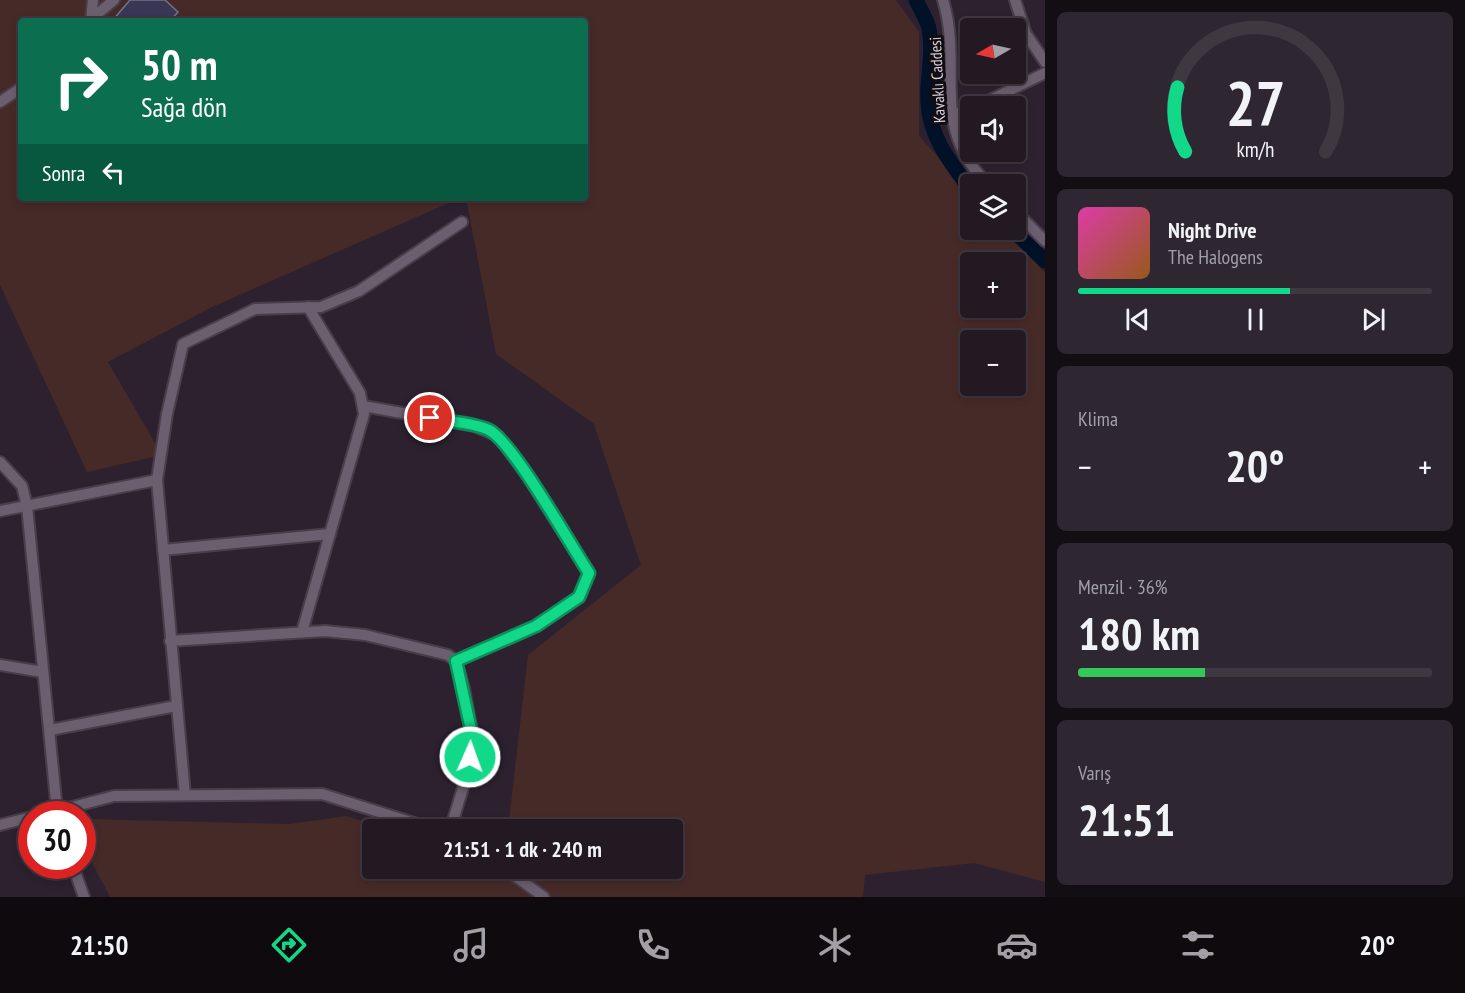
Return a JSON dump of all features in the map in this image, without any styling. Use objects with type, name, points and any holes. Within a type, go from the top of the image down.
[{"type":"street","points":[[90,18],[93,0]]},
{"type":"street","points":[[92,18],[114,0]]},
{"type":"street","name":"Kavaklı Caddesi","points":[[943,0],[949,20],[952,48],[951,116],[959,145],[977,174]]},
{"type":"street","points":[[1014,0],[1026,34],[1045,63]]},
{"type":"street","points":[[998,96],[1045,73]]},
{"type":"street","points":[[0,102],[18,90]]},
{"type":"street","points":[[951,116],[960,113]]},
{"type":"street","points":[[185,795],[157,480],[167,414],[183,344],[255,309],[321,307],[359,291],[462,222]]},
{"type":"street","points":[[1026,222],[1045,241]]},
{"type":"street","points":[[302,632],[362,422],[363,406],[360,393],[308,307]]},
{"type":"street","points":[[363,406],[475,426],[498,436],[524,471],[589,573],[579,597],[536,626],[456,661]]},
{"type":"street","points":[[0,462],[22,486],[27,507],[56,801]]},
{"type":"street","points":[[0,511],[157,480]]},
{"type":"street","points":[[163,550],[330,534]]},
{"type":"street","points":[[170,641],[325,631],[365,635],[448,655],[456,661],[473,739],[467,775],[453,819]]},
{"type":"street","points":[[0,665],[44,672]]},
{"type":"street","points":[[50,730],[176,706]]},
{"type":"street","points":[[96,801],[114,796],[322,794],[401,819]]},
{"type":"street","points":[[0,825],[18,820]]},
{"type":"street","points":[[78,879],[84,897]]},
{"type":"street","points":[[519,879],[544,897]]},
{"type":"shaded area","points":[[0,0],[896,0],[919,32],[919,136],[960,181],[960,240],[1014,240],[1025,252],[960,252],[960,318],[1026,318],[1026,253],[1045,273],[1045,882],[974,863],[865,875],[863,897],[110,897],[96,870],[96,819],[290,824],[346,816],[362,821],[362,879],[683,879],[683,819],[509,819],[528,655],[641,565],[594,424],[496,354],[467,201],[588,201],[588,18],[18,18],[18,201],[453,201],[212,307],[108,362],[162,455],[87,472],[0,285]]},
{"type":"building","points":[[130,0],[165,0],[178,12],[173,18],[115,18]]},
{"type":"waterway","points":[[916,0],[927,22],[930,35],[928,103],[933,128],[937,139],[960,175]]},
{"type":"waterway","points":[[1023,240],[1045,261]]},
{"type":"route","points":[[430,418],[475,426],[498,436],[524,471],[589,573],[579,597],[536,626],[456,661],[464,688],[473,739],[470,757]]}]
